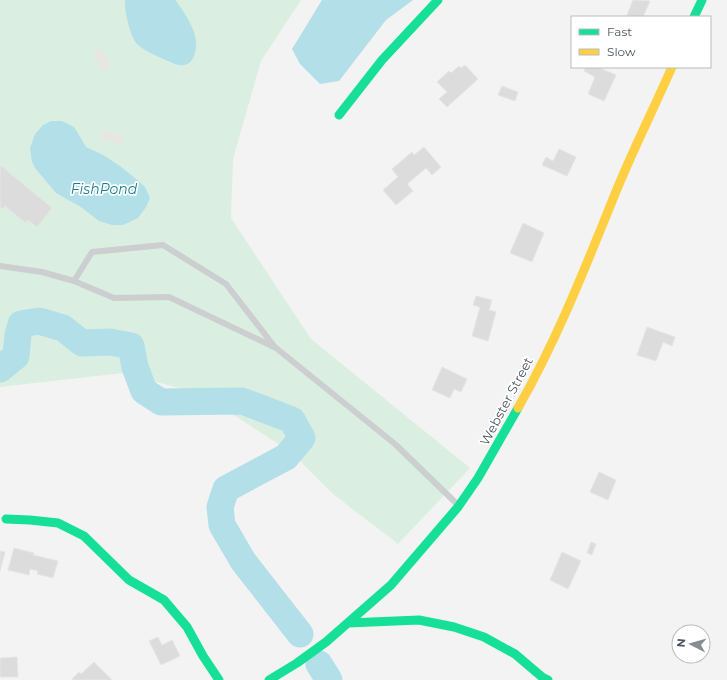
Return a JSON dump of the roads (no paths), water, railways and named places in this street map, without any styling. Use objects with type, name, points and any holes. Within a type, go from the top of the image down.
[{"type":"street","points":[[339,115],[382,60],[438,0]]},
{"type":"street","points":[[694,16],[702,0]]},
{"type":"street","name":"Webster Street","points":[[269,680],[297,663],[326,642],[391,585],[459,506],[478,478],[522,401],[555,336],[618,187],[672,68]]},
{"type":"street","points":[[6,519],[58,523],[84,536],[130,580],[164,600],[187,627],[203,656],[219,680]]},
{"type":"street","points":[[348,623],[419,620],[454,627],[484,637],[515,654],[548,680]]},
{"type":"lane","points":[[74,281],[92,252],[163,245],[226,284],[276,348]]},
{"type":"lane","points":[[0,266],[42,272],[74,281],[114,298],[169,296],[276,348],[395,444],[459,506]]},
{"type":"water","points":[[125,0],[175,0],[189,21],[195,36],[196,51],[190,62],[178,65],[148,52],[137,44],[128,23],[125,10]]},
{"type":"water","points":[[322,0],[413,0],[386,20],[339,81],[320,84],[300,64],[292,49]]},
{"type":"water","name":"FishPond","points":[[51,121],[62,121],[74,127],[86,147],[103,155],[120,166],[145,187],[150,198],[146,207],[138,218],[123,225],[112,225],[99,221],[81,207],[56,193],[35,168],[32,162],[30,148],[35,134],[43,125]]},
{"type":"waterway","points":[[0,369],[16,356],[18,335],[21,324],[39,321],[63,328],[82,343],[110,342],[131,346],[135,367],[144,391],[161,402],[242,401],[292,420],[302,438],[286,457],[226,489],[220,507],[222,525],[243,561],[300,634]]},
{"type":"waterway","points":[[319,664],[329,680]]}]
